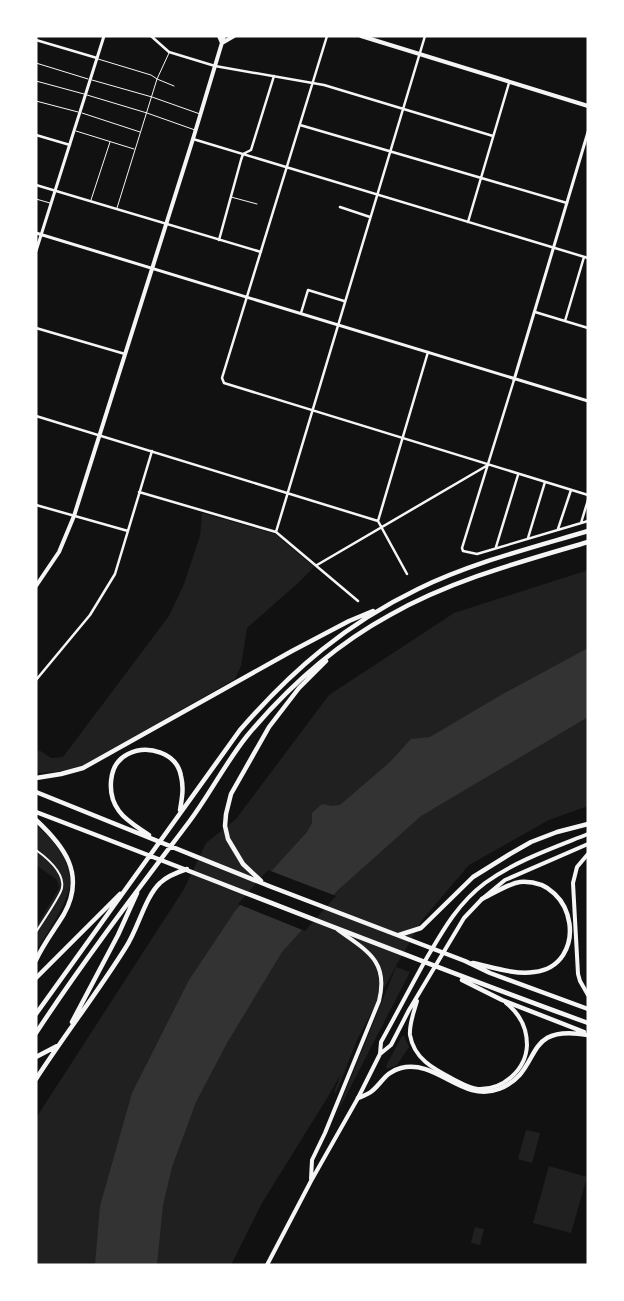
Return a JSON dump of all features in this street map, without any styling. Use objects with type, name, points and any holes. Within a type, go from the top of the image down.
[{"type":"main road","points":[[219,36],[222,43]]},
{"type":"main road","points":[[36,586],[59,552],[74,516],[196,131],[224,36]]},
{"type":"main road","points":[[222,43],[234,36]]},
{"type":"main road","points":[[361,36],[588,106]]},
{"type":"main road","points":[[39,777],[83,768],[292,651],[349,621],[383,607],[420,588],[460,572],[588,531]]},
{"type":"main road","points":[[36,1033],[140,885],[190,820],[246,737],[312,669],[388,615],[427,595],[526,560],[588,542]]},
{"type":"main road","points":[[36,1014],[240,730],[269,697],[304,664],[338,636],[383,607]]},
{"type":"main road","points":[[268,886],[253,874],[235,853],[228,839],[225,826],[231,794],[269,728],[299,688],[337,650]]},
{"type":"main road","points":[[159,841],[140,829],[119,811],[113,799],[111,786],[113,771],[119,761],[128,754],[145,750],[159,752],[171,758],[181,773],[183,789],[180,812]]},
{"type":"main road","points":[[36,792],[268,886],[465,961],[490,973],[588,1009]]},
{"type":"main road","points":[[36,812],[187,869],[450,973],[588,1023]]},
{"type":"main road","points":[[36,820],[53,836],[69,858],[73,878],[72,896],[65,912],[37,956]]},
{"type":"main road","points":[[398,935],[421,928],[457,891],[492,864],[531,842],[557,832],[588,824]]},
{"type":"main road","points":[[267,1265],[311,1181],[358,1098],[380,1054],[381,1042],[443,930],[455,912],[476,890],[501,873],[588,834]]},
{"type":"main road","points":[[380,1054],[391,1045],[457,928],[471,909],[505,880],[588,844]]},
{"type":"main road","points":[[588,854],[577,867],[573,883],[578,974],[588,995]]},
{"type":"main road","points":[[66,1032],[79,1017],[128,945],[154,891],[168,877],[187,869]]},
{"type":"main road","points":[[36,978],[132,882]]},
{"type":"main road","points":[[465,961],[515,971],[534,972],[545,970],[558,961],[567,948],[570,933],[568,914],[561,899],[550,890],[536,882],[518,882],[482,899]]},
{"type":"main road","points":[[36,1080],[66,1032],[118,935],[140,885]]},
{"type":"main road","points":[[311,1181],[312,1160],[379,1001],[381,991],[382,976],[374,960],[365,950],[338,930]]},
{"type":"main road","points":[[450,973],[483,992],[588,1034]]},
{"type":"main road","points":[[418,996],[410,1027],[410,1034],[417,1052],[426,1064],[467,1086],[478,1089],[495,1086],[508,1080],[519,1070],[525,1056],[527,1036],[524,1024],[516,1012],[502,1000]]},
{"type":"main road","points":[[358,1098],[372,1092],[382,1079],[391,1072],[409,1067],[426,1070],[474,1092],[494,1090],[509,1084],[520,1076],[538,1045],[547,1037],[568,1032],[588,1034]]},
{"type":"main road","points":[[36,1057],[58,1045]]},
{"type":"street","points":[[36,251],[104,36]]},
{"type":"street","points":[[151,36],[169,52],[215,66],[352,92],[493,136]]},
{"type":"street","points":[[327,36],[222,378],[224,383],[588,495]]},
{"type":"street","points":[[276,532],[344,301],[426,36]]},
{"type":"street","points":[[36,40],[97,58]]},
{"type":"street","points":[[219,240],[243,154],[251,150],[274,76]]},
{"type":"street","points":[[468,222],[509,83]]},
{"type":"street","points":[[300,125],[567,203]]},
{"type":"street","points":[[588,132],[489,465],[462,548],[477,554],[588,521]]},
{"type":"street","points":[[36,135],[70,145]]},
{"type":"street","points":[[193,139],[586,257],[565,321]]},
{"type":"street","points":[[36,185],[261,252]]},
{"type":"street","points":[[340,207],[370,217]]},
{"type":"street","points":[[36,233],[588,401]]},
{"type":"street","points":[[301,313],[308,290],[344,301]]},
{"type":"street","points":[[535,312],[588,327]]},
{"type":"street","points":[[36,328],[125,354]]},
{"type":"street","points":[[378,521],[428,352]]},
{"type":"street","points":[[36,416],[378,521],[407,574]]},
{"type":"street","points":[[36,680],[90,615],[115,574],[152,451]]},
{"type":"street","points":[[317,566],[489,465]]},
{"type":"street","points":[[496,547],[519,474]]},
{"type":"street","points":[[528,538],[545,482]]},
{"type":"street","points":[[558,530],[571,490]]},
{"type":"street","points":[[139,492],[276,532],[358,601]]},
{"type":"street","points":[[581,524],[588,500]]},
{"type":"street","points":[[36,505],[128,531]]},
{"type":"street","points":[[36,850],[46,858],[62,878],[62,888],[36,932]]},
{"type":"lane","points":[[116,209],[157,79],[169,52]]},
{"type":"lane","points":[[97,58],[151,75],[174,86]]},
{"type":"lane","points":[[36,63],[152,97],[201,114]]},
{"type":"lane","points":[[36,81],[147,113],[196,131]]},
{"type":"lane","points":[[36,101],[141,132]]},
{"type":"lane","points":[[74,130],[135,150]]},
{"type":"lane","points":[[91,201],[110,142]]},
{"type":"lane","points":[[230,197],[257,204]]},
{"type":"lane","points":[[36,198],[51,203]]},
{"type":"shaded area","points":[[202,513],[275,534],[314,567],[247,628],[241,666],[235,679],[84,765],[63,771],[36,773],[36,754],[39,750],[51,758],[63,757],[169,616],[184,584],[200,536]]},
{"type":"shaded area","points":[[588,570],[588,806],[549,820],[469,865],[423,919],[357,1040],[336,1093],[334,1092],[341,1074],[262,1203],[231,1265],[36,1265],[36,1118],[184,889],[206,843],[236,819],[329,695],[454,613]]},
{"type":"shaded area","points":[[588,648],[588,717],[421,816],[338,890],[282,952],[227,1043],[196,1102],[172,1167],[163,1205],[157,1265],[95,1265],[100,1206],[132,1093],[189,980],[235,911],[307,832],[312,823],[312,813],[322,804],[340,805],[390,762],[411,739],[430,737],[501,695]]},
{"type":"shaded area","points":[[36,825],[60,851],[68,867],[70,884],[61,909],[36,951],[36,927],[59,888],[57,880],[36,865]]},
{"type":"shaded area","points":[[396,967],[410,972],[335,1117]]},
{"type":"shaded area","points":[[402,1036],[404,1036],[409,1047],[397,1065],[387,1069],[386,1066]]},
{"type":"shaded area","points":[[526,1130],[540,1133],[532,1163],[518,1159]]},
{"type":"shaded area","points":[[549,1166],[587,1177],[571,1233],[533,1223]]},
{"type":"shaded area","points":[[475,1227],[484,1229],[480,1245],[471,1243]]},
{"type":"pier","points":[[268,870],[336,896],[305,931],[238,904]]}]
